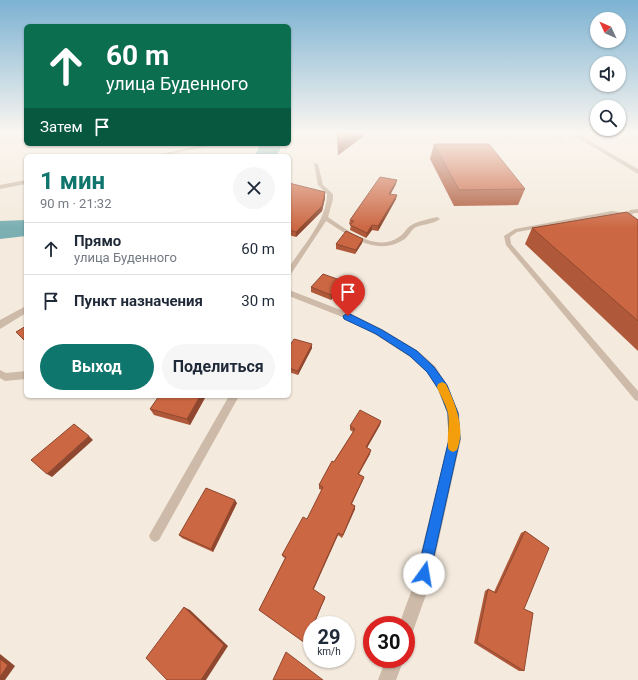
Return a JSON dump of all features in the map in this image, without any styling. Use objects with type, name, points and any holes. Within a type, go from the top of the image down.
[{"type":"street","points":[[626,165],[638,172]]},
{"type":"street","points":[[291,294],[348,316],[379,332],[414,354],[431,369],[443,388],[453,413],[455,439],[420,589],[410,616]]},
{"type":"street","points":[[0,325],[24,311]]},
{"type":"street","points":[[387,680],[392,668]]},
{"type":"lane","points":[[291,269],[325,218],[330,199],[330,194],[321,185],[316,165]]},
{"type":"lane","points":[[0,186],[24,182]]},
{"type":"lane","points":[[628,215],[632,211],[638,211]]},
{"type":"lane","points":[[638,222],[628,215],[612,213],[515,231],[507,236],[506,240],[638,397]]},
{"type":"lane","points":[[325,218],[359,238],[384,245],[401,240],[408,235],[413,226],[437,219]]},
{"type":"lane","points":[[0,374],[5,377],[24,375]]},
{"type":"lane","points":[[154,536],[233,398]]},
{"type":"building","points":[[445,165],[506,165],[525,189],[459,190]]},
{"type":"building","points":[[380,177],[397,180],[389,194],[397,195],[378,226],[372,225],[367,233],[350,225],[354,221],[350,220]]},
{"type":"building","points":[[291,184],[325,192],[322,206],[296,232],[291,231]]},
{"type":"building","points":[[627,212],[638,220],[638,321],[532,228]]},
{"type":"building","points":[[346,231],[363,239],[356,250],[336,244]]},
{"type":"building","points":[[323,274],[343,281],[331,295],[311,287]]},
{"type":"building","points":[[24,327],[24,340],[16,332]]},
{"type":"building","points":[[294,339],[312,344],[298,371],[291,369],[291,344]]},
{"type":"building","points":[[158,398],[199,398],[187,419],[150,409]]},
{"type":"building","points":[[360,410],[381,421],[366,447],[371,450],[358,474],[364,477],[351,504],[355,506],[343,535],[338,533],[313,589],[325,597],[317,616],[303,616],[303,642],[259,610],[286,557],[282,555],[303,517],[307,519],[323,487],[319,485],[332,461],[334,462],[355,429],[350,426]]},
{"type":"building","points":[[74,424],[89,436],[47,474],[31,460]]},
{"type":"building","points":[[206,488],[235,500],[211,549],[179,535]]},
{"type":"building","points":[[525,531],[549,548],[524,609],[533,613],[524,671],[477,642],[488,589],[496,593]]},
{"type":"building","points":[[184,607],[224,645],[201,680],[167,680],[146,658]]},
{"type":"building","points":[[286,652],[303,665],[303,668],[307,668],[323,680],[273,680]]},
{"type":"building","points":[[0,659],[8,665],[0,677]]},
{"type":"waterway","points":[[0,230],[24,228]]},
{"type":"slow traffic","points":[[442,387],[453,413],[455,439],[453,447]]},
{"type":"route","points":[[348,316],[379,332],[414,354],[431,369],[443,388],[453,413],[455,439],[424,574]]}]
